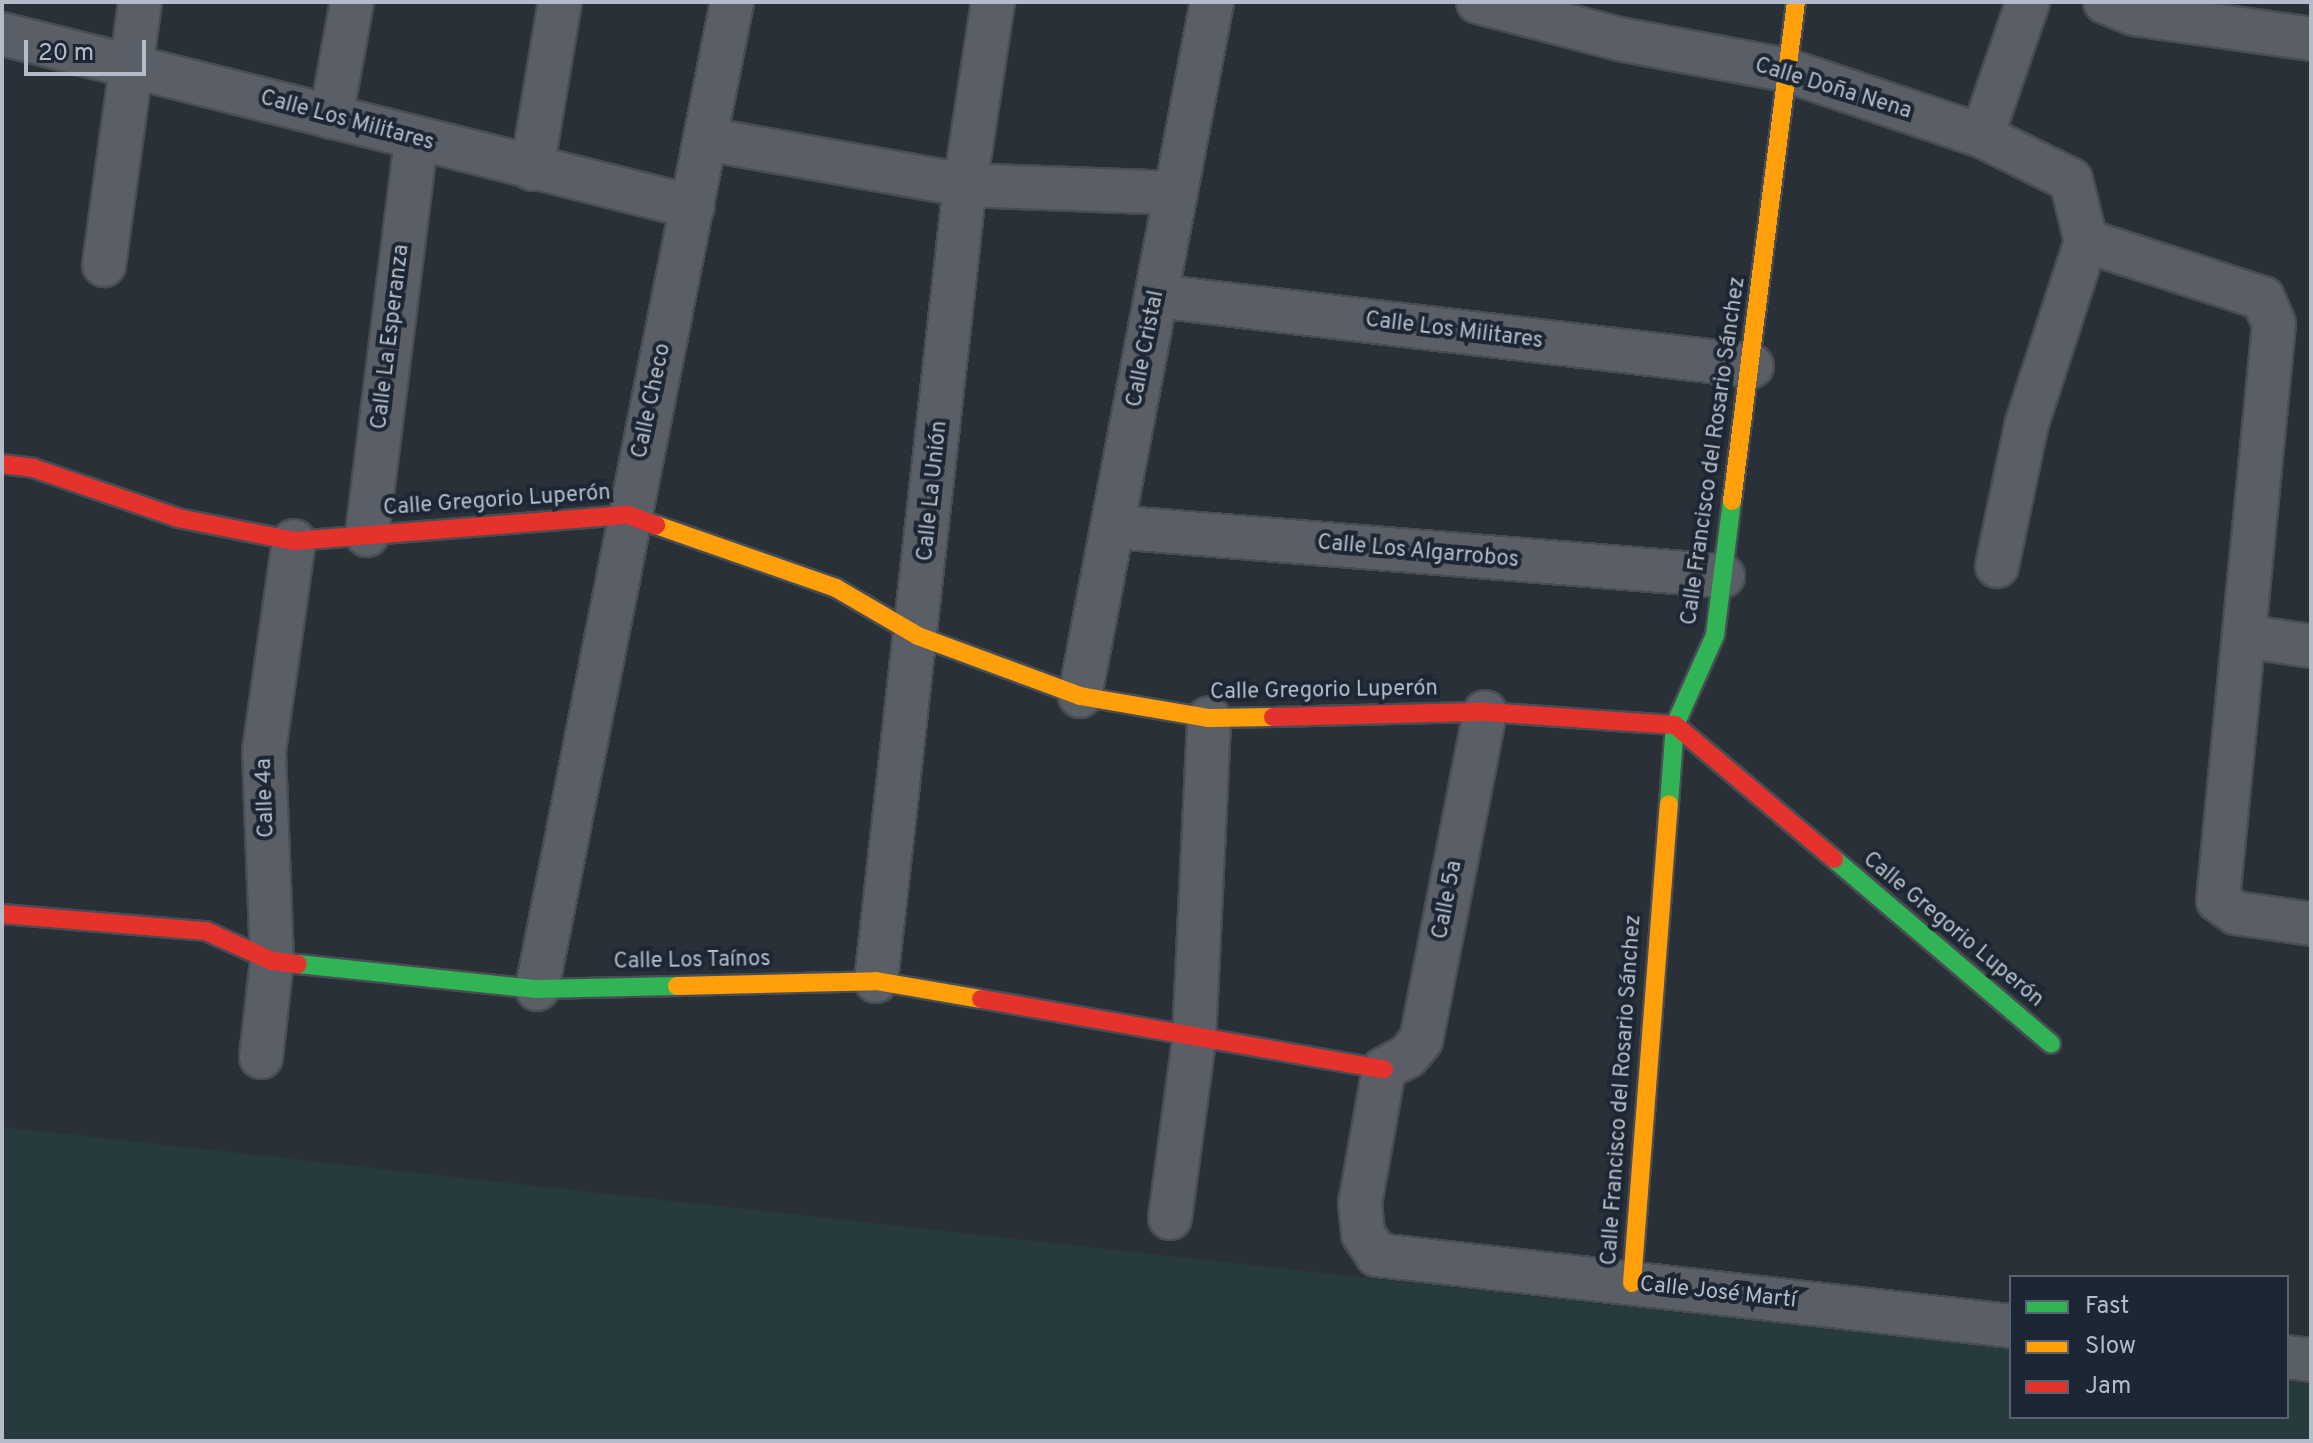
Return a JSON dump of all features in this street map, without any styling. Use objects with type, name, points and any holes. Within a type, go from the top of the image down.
[{"type":"street","points":[[104,265],[140,2]]},
{"type":"street","points":[[331,117],[352,2]]},
{"type":"street","points":[[532,169],[560,2]]},
{"type":"street","name":"Calle Checo","points":[[537,989],[628,515],[693,207],[732,2]]},
{"type":"street","name":"Calle La Unión","points":[[876,981],[901,738],[918,636],[965,185],[993,2]]},
{"type":"street","name":"Calle Cristal","points":[[1080,696],[1212,2]]},
{"type":"street","name":"Calle Doña Nena","points":[[1478,2],[1619,39],[1786,70],[1982,136],[2071,180],[2086,241]]},
{"type":"street","name":"Calle Francisco del Rosario Sánchez","points":[[1632,1283],[1675,725],[1715,635],[1752,366],[1796,2]]},
{"type":"street","points":[[1982,136],[2028,2]]},
{"type":"street","points":[[2105,2],[2134,14],[2311,39]]},
{"type":"street","name":"Calle Los Militares","points":[[2,34],[131,62],[532,169],[693,207]]},
{"type":"street","name":"Calle La Esperanza","points":[[367,535],[416,139]]},
{"type":"street","points":[[706,139],[965,185],[1176,193]]},
{"type":"street","points":[[1997,566],[2027,423],[2086,241],[2263,298],[2271,309],[2274,324],[2218,900],[2236,913],[2311,924]]},
{"type":"street","name":"Calle Los Militares","points":[[1156,296],[1752,366]]},
{"type":"street","name":"Calle Gregorio Luperón","points":[[2,464],[33,468],[178,518],[294,541],[628,515],[836,588],[918,636],[1080,696],[1209,718],[1485,712],[1675,725],[2051,1044]]},
{"type":"street","name":"Calle Los Algarrobos","points":[[1113,527],[1723,576]]},
{"type":"street","name":"Calle 4a","points":[[261,1057],[272,961],[264,751],[294,541]]},
{"type":"street","points":[[2244,636],[2311,646]]},
{"type":"street","name":"Calle 5a","points":[[1384,1069],[1408,1056],[1421,1040],[1485,712]]},
{"type":"street","points":[[1170,1218],[1194,1040],[1209,718]]},
{"type":"street","name":"Calle Los Taínos","points":[[2,914],[206,931],[272,961],[537,989],[876,981],[1194,1040],[1384,1069]]},
{"type":"street","name":"Calle José Martí","points":[[1384,1069],[1360,1204],[1363,1234],[1377,1255],[2009,1326]]},
{"type":"street","points":[[2289,1357],[2311,1360]]},
{"type":"green space","points":[[2,1127],[2009,1349],[2009,1419],[2289,1419],[2289,1380],[2311,1383],[2311,1441],[2,1441]]},
{"type":"traffic: fast","points":[[1669,804],[1675,725],[1715,635],[1732,501]]},
{"type":"traffic: fast","points":[[1834,859],[2051,1044]]},
{"type":"traffic: fast","points":[[298,964],[537,989],[677,986]]},
{"type":"traffic: slow","points":[[1732,501],[1796,2]]},
{"type":"traffic: slow","points":[[656,525],[836,588],[918,636],[1080,696],[1209,718],[1273,717]]},
{"type":"traffic: slow","points":[[1632,1283],[1669,804]]},
{"type":"traffic: slow","points":[[677,986],[876,981],[981,999]]},
{"type":"traffic: jam","points":[[2,464],[33,468],[178,518],[294,541],[628,515],[656,525]]},
{"type":"traffic: jam","points":[[1273,717],[1485,712],[1675,725],[1834,859]]},
{"type":"traffic: jam","points":[[2,914],[206,931],[272,961],[298,964]]},
{"type":"traffic: jam","points":[[981,999],[1384,1069]]}]
